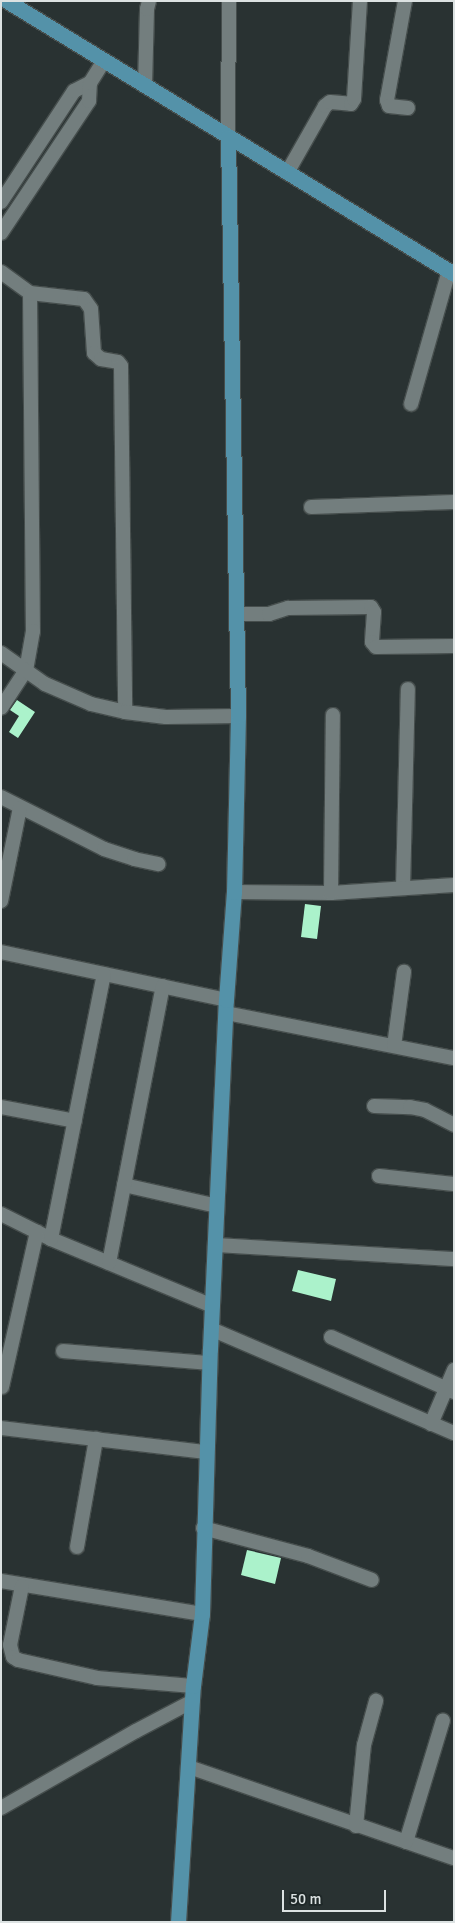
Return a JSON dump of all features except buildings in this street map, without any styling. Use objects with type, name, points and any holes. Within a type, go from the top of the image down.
[{"type":"main road","points":[[6,1],[451,273]]},
{"type":"main road","points":[[178,1922],[193,1694],[202,1614],[203,1528],[211,1329],[226,1006],[234,892],[238,716],[228,137]]},
{"type":"street","points":[[145,86],[149,1]]},
{"type":"street","points":[[228,137],[229,1]]},
{"type":"street","points":[[287,173],[325,106],[330,102],[351,104],[354,99],[360,1]]},
{"type":"street","points":[[405,1],[387,100],[389,106],[408,108]]},
{"type":"street","points":[[1,233],[89,101],[90,83],[104,61]]},
{"type":"street","points":[[1,202],[74,91],[90,83]]},
{"type":"street","points":[[1,272],[30,293],[84,299],[90,308],[94,353],[101,359],[118,362],[121,366],[125,712]]},
{"type":"street","points":[[411,404],[451,273]]},
{"type":"street","points":[[1,708],[26,670],[33,631],[30,293]]},
{"type":"street","points":[[311,507],[454,502]]},
{"type":"street","points":[[236,614],[269,614],[288,608],[371,607],[374,612],[372,642],[376,647],[454,646]]},
{"type":"street","points":[[1,653],[45,684],[91,704],[125,712],[166,717],[238,716]]},
{"type":"street","points":[[403,888],[408,690]]},
{"type":"street","points":[[331,893],[333,715]]},
{"type":"street","points":[[1,797],[20,808],[120,855],[158,864]]},
{"type":"street","points":[[1,901],[20,808]]},
{"type":"street","points":[[234,892],[331,893],[454,885]]},
{"type":"street","points":[[1,952],[163,986],[226,1006],[394,1046],[454,1058]]},
{"type":"street","points":[[394,1046],[404,972]]},
{"type":"street","points":[[51,1239],[104,974]]},
{"type":"street","points":[[108,1263],[163,986]]},
{"type":"street","points":[[374,1106],[425,1110],[454,1125]]},
{"type":"street","points":[[1,1107],[75,1121]]},
{"type":"street","points":[[379,1176],[454,1184]]},
{"type":"street","points":[[124,1185],[217,1206]]},
{"type":"street","points":[[1,1214],[51,1239],[213,1306]]},
{"type":"street","points":[[2,1387],[37,1232]]},
{"type":"street","points":[[215,1245],[454,1259]]},
{"type":"street","points":[[211,1329],[454,1434]]},
{"type":"street","points":[[331,1337],[450,1390]]},
{"type":"street","points":[[63,1352],[210,1363]]},
{"type":"street","points":[[431,1424],[450,1390],[454,1370]]},
{"type":"street","points":[[1,1428],[206,1452]]},
{"type":"street","points":[[77,1547],[96,1439]]},
{"type":"street","points":[[203,1528],[308,1556],[372,1580]]},
{"type":"street","points":[[1,1582],[202,1614]]},
{"type":"street","points":[[22,1586],[10,1645],[13,1657],[18,1660],[97,1678],[193,1694]]},
{"type":"street","points":[[1,1808],[136,1730],[193,1694]]},
{"type":"street","points":[[356,1826],[364,1745],[376,1701]]},
{"type":"street","points":[[406,1842],[442,1720]]},
{"type":"street","points":[[189,1767],[356,1826],[454,1858]]}]
